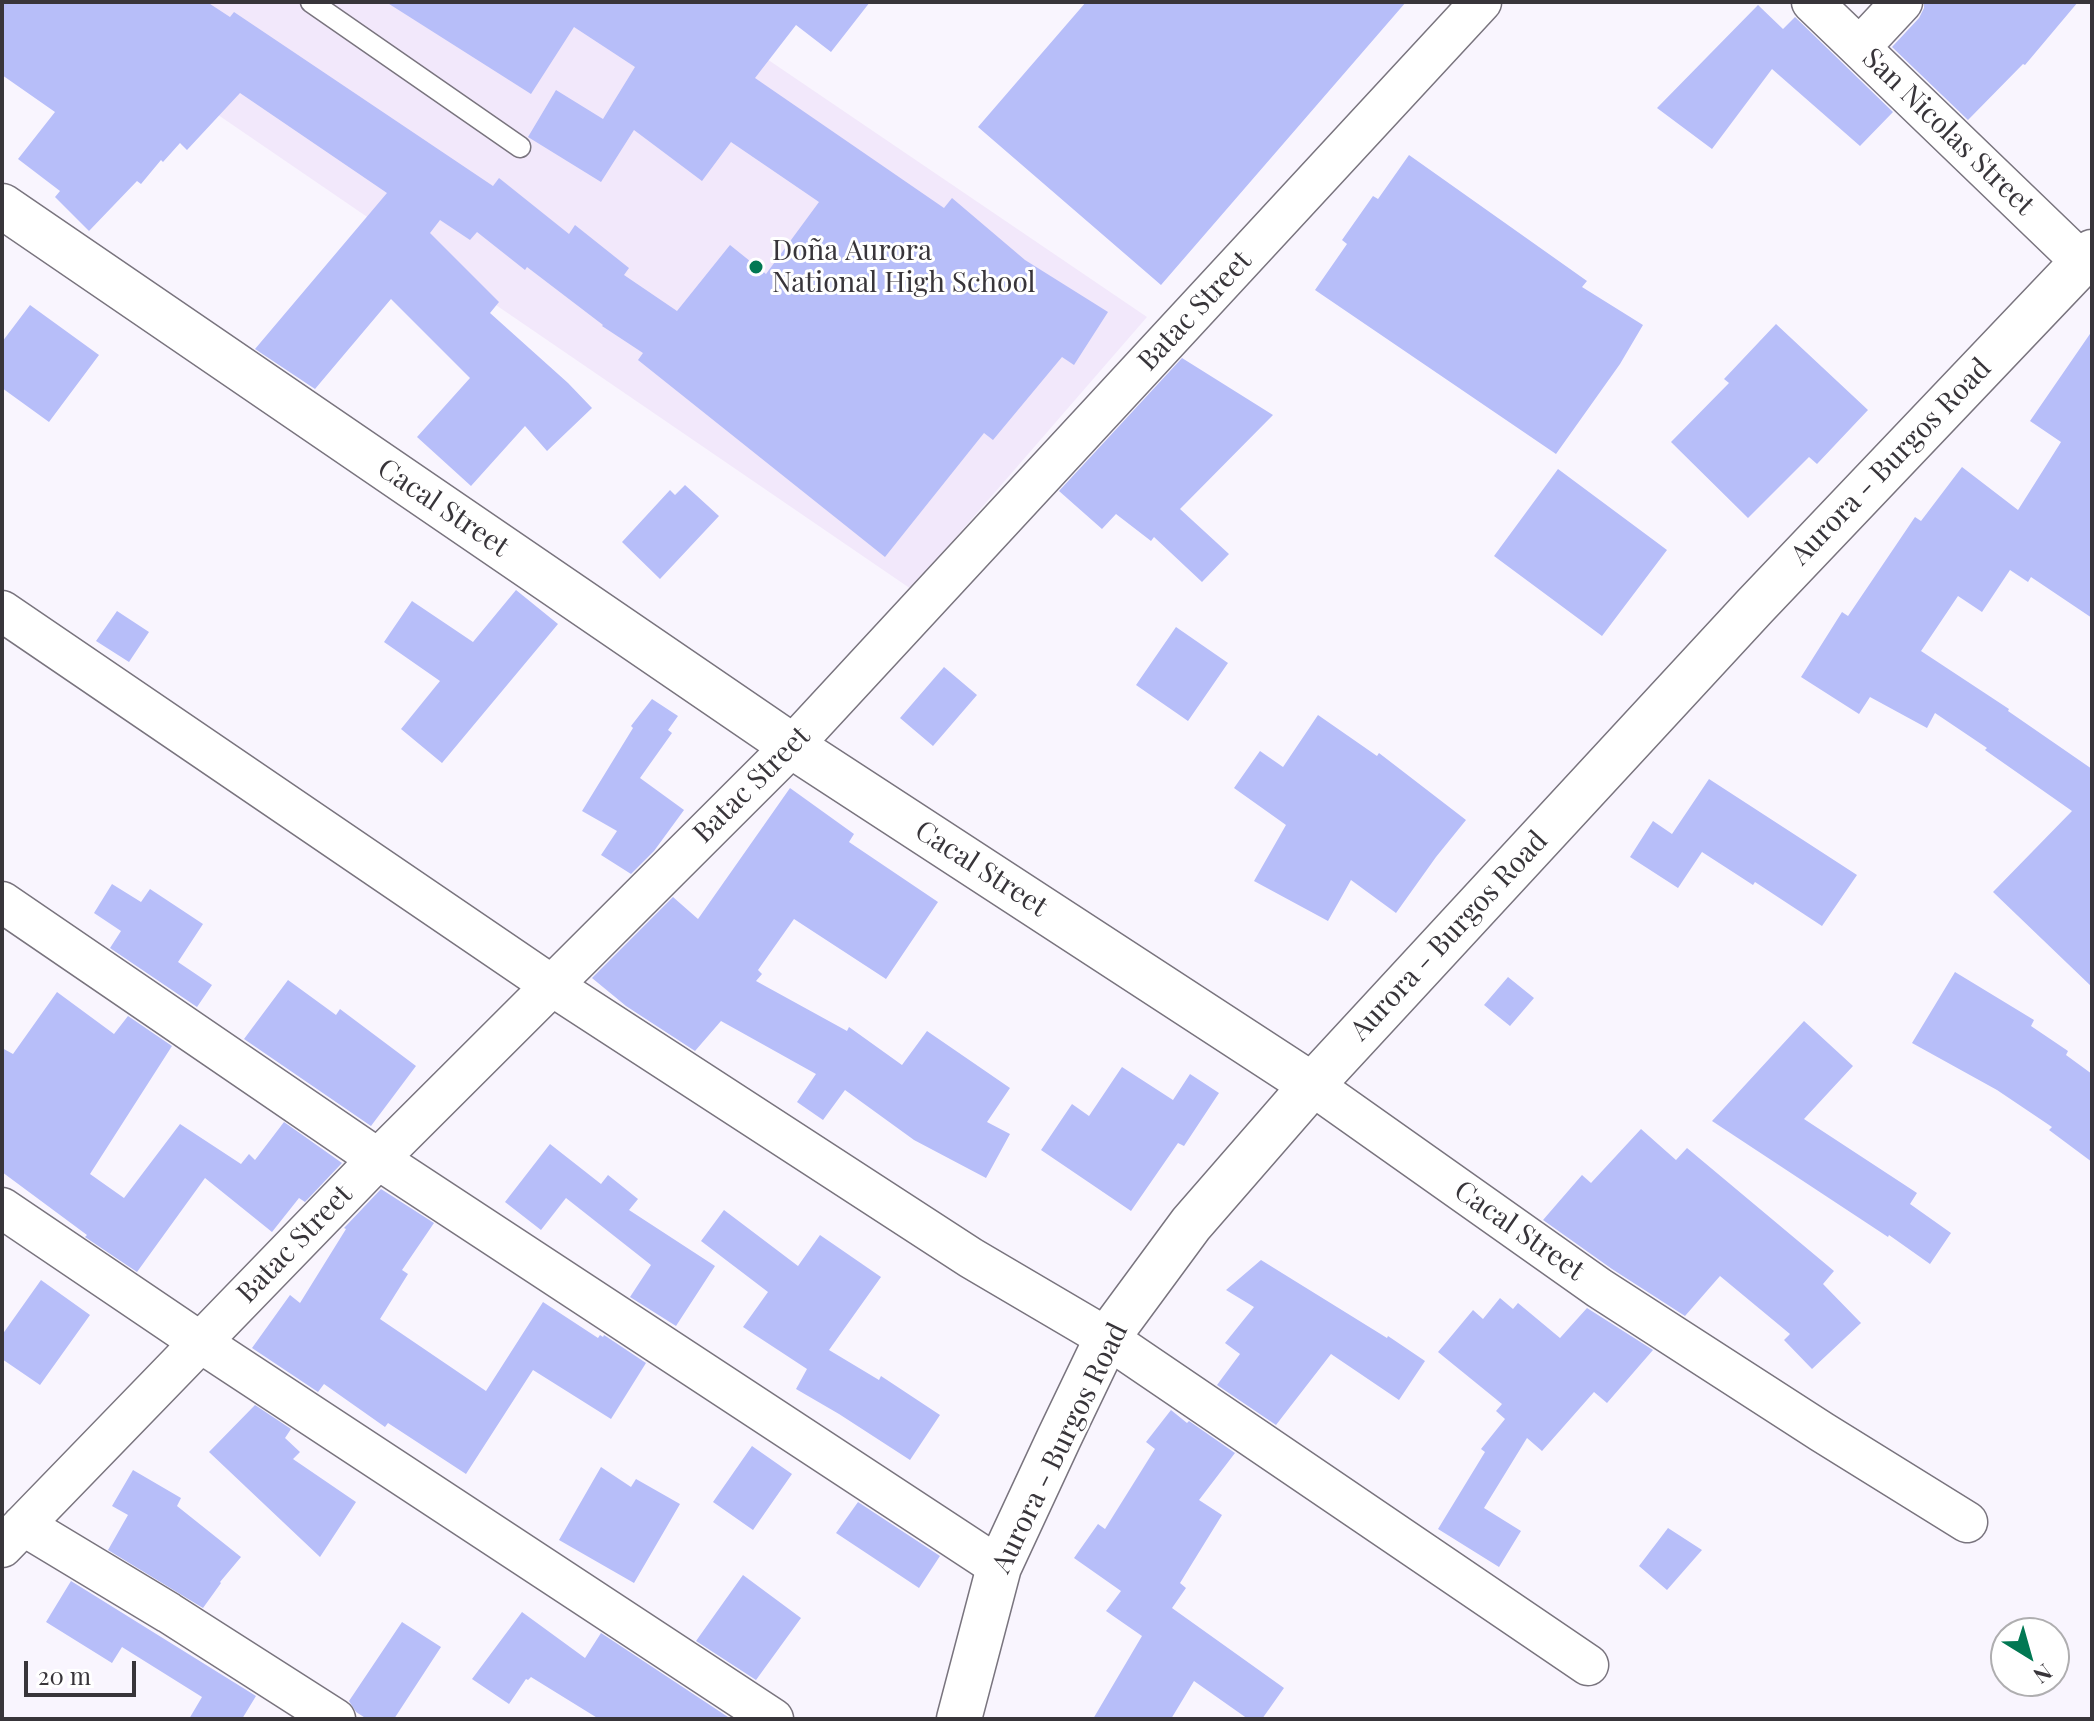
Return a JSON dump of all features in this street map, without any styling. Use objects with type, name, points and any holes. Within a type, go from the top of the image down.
[{"type":"main road","name":"Cacal Street","points":[[2,206],[792,746],[1312,1085]]},
{"type":"main road","name":"Aurora - Burgos Road","points":[[959,1719],[999,1567],[1107,1338],[1191,1224],[1312,1085],[1755,606],[2087,257]]},
{"type":"street","name":"Batac Street","points":[[13,1536],[378,1159],[792,746],[1481,2]]},
{"type":"street","name":"San Nicolas Street","points":[[1812,2],[2087,257]]},
{"type":"street","points":[[1860,47],[1902,2]]},
{"type":"street","points":[[2,611],[551,985],[971,1258],[1107,1338],[1588,1665]]},
{"type":"street","points":[[2,902],[378,1159],[999,1567]]},
{"type":"street","name":"Cacal Street","points":[[1312,1085],[1599,1288],[1967,1522]]},
{"type":"street","points":[[2,1208],[773,1719]]},
{"type":"street","points":[[13,1536],[169,1613],[335,1719]]},
{"type":"lane","points":[[311,2],[520,147]]},
{"type":"shaded area","name":"Doña Aurora National High School","points":[[53,2],[683,2],[1147,317],[911,589]]},
{"type":"building","name":"Doña Aurora National High School","points":[[2,2],[207,2],[230,17],[234,12],[493,186],[499,178],[569,234],[575,225],[629,268],[624,275],[677,311],[730,245],[766,274],[819,202],[731,142],[702,181],[634,130],[601,182],[528,137],[556,90],[603,119],[635,67],[574,27],[531,94],[386,2],[870,2],[831,52],[796,25],[755,78],[944,208],[952,198],[1025,260],[1108,312],[1074,365],[1062,357],[993,440],[984,433],[885,557],[638,360],[643,353],[602,326],[527,267],[525,270],[477,232],[470,240],[440,220],[430,233],[499,302],[490,313],[592,408],[547,451],[525,426],[471,486],[417,437],[470,378],[391,299],[315,389],[255,349],[387,193],[240,93],[187,150],[180,143],[141,184],[137,181],[89,231],[55,197],[60,191],[18,159],[55,112],[2,75]]},
{"type":"building","points":[[1086,2],[1406,2],[1161,285],[978,127]]},
{"type":"building","points":[[1924,2],[2078,2],[2025,65],[1968,120],[1892,47],[1919,18]]},
{"type":"building","points":[[1758,5],[1783,29],[1795,17],[1893,112],[1860,146],[1772,69],[1712,149],[1657,108]]},
{"type":"building","points":[[1409,155],[1587,281],[1582,287],[1643,325],[1620,364],[1556,454],[1315,290],[1347,244],[1342,240],[1373,196],[1378,199]]},
{"type":"building","points":[[30,305],[99,355],[49,422],[2,388],[2,342]]},
{"type":"building","points":[[1776,324],[1868,410],[1817,464],[1809,457],[1748,518],[1671,442],[1729,383],[1724,379]]},
{"type":"building","points":[[2092,331],[2092,618],[2031,577],[2028,582],[2010,570],[1982,612],[1958,596],[1921,651],[2092,769],[2092,987],[1993,892],[2072,811],[1935,713],[1927,728],[1870,697],[1859,714],[1801,677],[1842,612],[1848,616],[1915,517],[1921,521],[1962,467],[2018,510],[2061,442],[2030,421]]},
{"type":"building","points":[[1182,358],[1273,415],[1180,509],[1229,554],[1202,582],[1154,537],[1151,541],[1116,514],[1102,529],[1059,491]]},
{"type":"building","points":[[1558,469],[1667,550],[1602,636],[1494,556]]},
{"type":"building","points":[[685,485],[719,516],[660,579],[622,542],[670,490],[675,495]]},
{"type":"building","points":[[516,590],[558,624],[442,763],[401,729],[440,681],[384,642],[412,601],[473,642]]},
{"type":"building","points":[[117,611],[149,632],[129,662],[96,641]]},
{"type":"building","points":[[1176,627],[1228,663],[1188,721],[1136,685]]},
{"type":"building","points":[[944,667],[977,695],[933,746],[900,718]]},
{"type":"building","points":[[652,699],[678,716],[668,730],[672,733],[640,778],[684,810],[654,851],[631,874],[601,855],[617,831],[582,811],[633,728],[631,726]]},
{"type":"building","points":[[1318,715],[1377,756],[1379,753],[1466,820],[1396,913],[1351,880],[1328,921],[1254,881],[1286,825],[1234,788],[1260,751],[1283,767]]},
{"type":"building","points":[[1709,779],[1857,875],[1822,926],[1702,852],[1678,888],[1630,857],[1653,821],[1672,834]]},
{"type":"building","points":[[790,788],[854,834],[849,842],[938,902],[886,979],[794,919],[758,970],[762,974],[756,981],[847,1031],[849,1027],[902,1065],[927,1031],[1010,1088],[987,1122],[1010,1134],[986,1178],[914,1140],[845,1090],[823,1120],[797,1102],[816,1074],[721,1021],[695,1051],[626,1006],[592,978],[673,897],[698,919]]},
{"type":"building","points":[[112,884],[141,902],[150,889],[203,924],[178,962],[212,985],[197,1007],[110,948],[121,931],[94,913]]},
{"type":"building","points":[[1955,972],[2034,1020],[2031,1026],[2068,1051],[2066,1055],[2092,1074],[2092,1162],[2049,1130],[2052,1127],[1997,1090],[1912,1043]]},
{"type":"building","points":[[1508,977],[1534,998],[1510,1026],[1484,1005]]},
{"type":"building","points":[[288,980],[336,1015],[340,1009],[416,1066],[371,1126],[244,1039]]},
{"type":"building","points":[[57,992],[114,1034],[128,1016],[172,1046],[90,1174],[124,1198],[180,1124],[241,1164],[249,1154],[255,1160],[284,1122],[342,1163],[305,1202],[299,1198],[272,1232],[205,1178],[137,1272],[85,1237],[87,1235],[2,1172],[2,1048],[13,1054]]},
{"type":"building","points":[[1804,1021],[1853,1066],[1804,1119],[1917,1193],[1910,1204],[1951,1233],[1930,1264],[1712,1121]]},
{"type":"building","points":[[1122,1067],[1173,1100],[1190,1074],[1219,1093],[1184,1146],[1178,1143],[1131,1211],[1041,1150],[1072,1104],[1089,1116]]},
{"type":"building","points":[[1641,1129],[1676,1160],[1687,1148],[1834,1271],[1823,1284],[1861,1323],[1812,1369],[1784,1340],[1790,1334],[1720,1276],[1685,1316],[1543,1220],[1582,1175],[1591,1183]]},
{"type":"building","points":[[550,1144],[601,1184],[608,1175],[638,1199],[629,1210],[715,1266],[676,1326],[630,1297],[651,1265],[566,1198],[541,1230],[505,1202]]},
{"type":"building","points":[[381,1189],[434,1223],[402,1270],[408,1274],[380,1319],[486,1391],[543,1302],[598,1338],[604,1335],[646,1363],[611,1419],[533,1370],[466,1474],[388,1423],[385,1427],[324,1384],[318,1392],[252,1348],[290,1295],[300,1303],[344,1228]]},
{"type":"building","points":[[724,1210],[798,1266],[820,1235],[881,1277],[829,1350],[879,1380],[881,1376],[940,1415],[910,1460],[796,1389],[807,1369],[743,1327],[768,1292],[701,1241]]},
{"type":"building","points":[[1261,1260],[1425,1361],[1399,1400],[1331,1354],[1276,1425],[1217,1385],[1240,1354],[1225,1343],[1254,1307],[1226,1290]]},
{"type":"building","points":[[41,1280],[90,1315],[40,1385],[2,1359],[2,1335]]},
{"type":"building","points":[[1500,1298],[1513,1309],[1518,1303],[1560,1338],[1587,1308],[1653,1350],[1607,1403],[1594,1392],[1542,1451],[1527,1438],[1484,1508],[1521,1531],[1499,1567],[1438,1529],[1485,1452],[1481,1449],[1505,1419],[1496,1411],[1502,1404],[1438,1352],[1473,1310],[1483,1319]]},
{"type":"building","points":[[255,1405],[291,1429],[285,1438],[300,1452],[293,1459],[356,1502],[320,1557],[209,1452]]},
{"type":"building","points":[[1171,1410],[1235,1453],[1199,1500],[1222,1515],[1180,1583],[1186,1588],[1172,1608],[1284,1688],[1262,1719],[1248,1719],[1194,1681],[1171,1719],[1093,1719],[1142,1636],[1106,1611],[1121,1591],[1074,1558],[1098,1524],[1105,1529],[1155,1449],[1146,1442]]},
{"type":"building","points":[[752,1446],[792,1474],[753,1530],[713,1502]]},
{"type":"building","points":[[601,1467],[631,1487],[636,1479],[680,1504],[634,1583],[559,1540]]},
{"type":"building","points":[[133,1470],[181,1498],[177,1506],[241,1557],[203,1608],[108,1550],[128,1515],[112,1506]]},
{"type":"building","points":[[858,1502],[940,1556],[919,1588],[836,1533]]},
{"type":"building","points":[[1668,1528],[1702,1550],[1667,1590],[1639,1566]]},
{"type":"building","points":[[743,1575],[801,1618],[756,1680],[696,1641]]},
{"type":"building","points":[[71,1581],[256,1696],[242,1719],[189,1719],[202,1697],[122,1647],[112,1663],[46,1622]]},
{"type":"building","points":[[522,1612],[585,1658],[601,1633],[727,1719],[599,1719],[531,1677],[526,1679],[509,1704],[472,1679]]},
{"type":"building","points":[[402,1622],[441,1647],[394,1719],[367,1719],[356,1712],[349,1701]]},
{"type":"place","name":"Doña Aurora National High School","points":[[756,267]]}]
